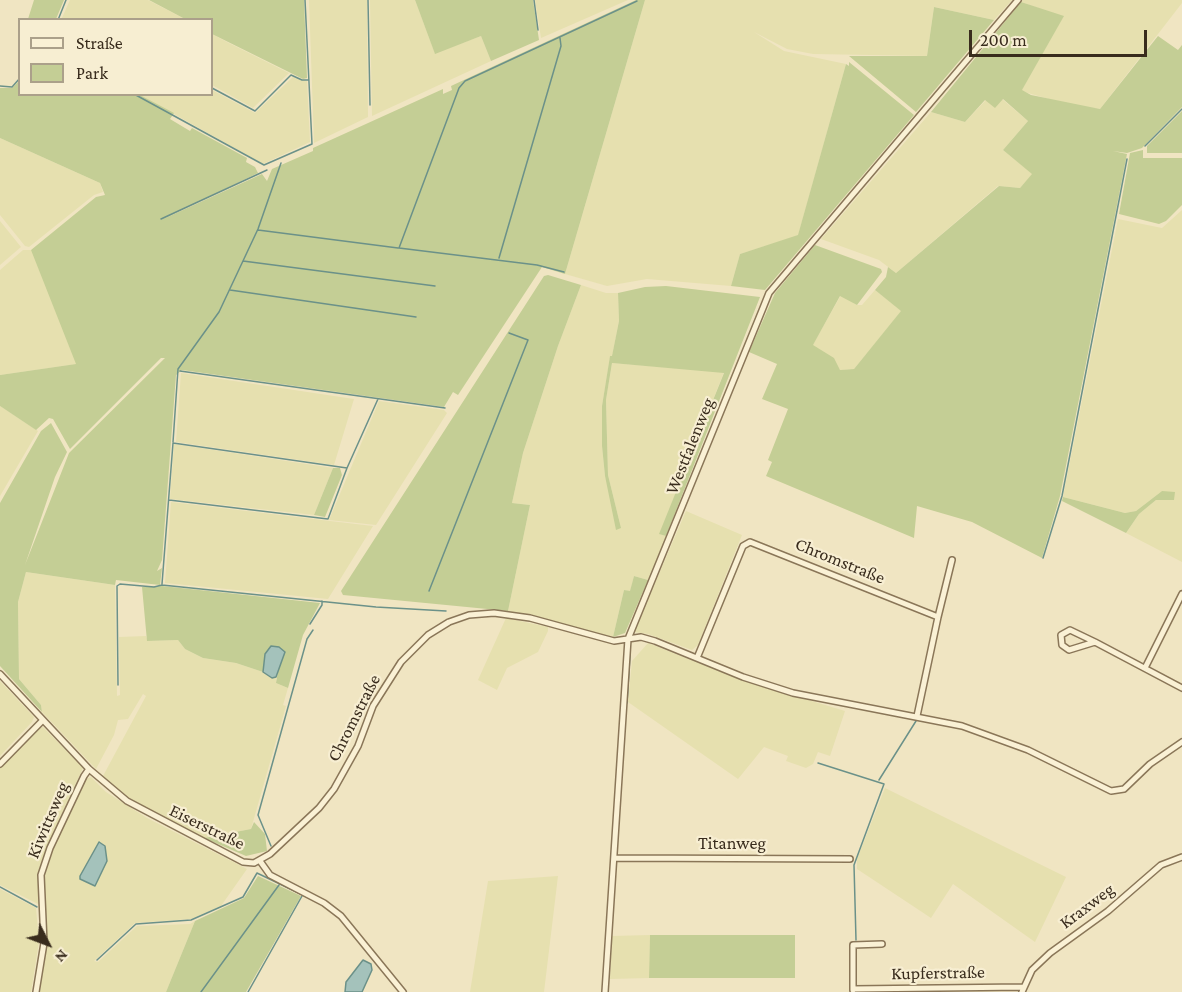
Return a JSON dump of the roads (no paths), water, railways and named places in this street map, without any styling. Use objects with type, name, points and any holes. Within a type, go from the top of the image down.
[{"type":"street","name":"Westfalenweg","points":[[605,992],[628,639],[769,293],[1018,0]]},
{"type":"street","name":"Chromstraße","points":[[698,658],[743,546],[750,542],[938,617]]},
{"type":"street","points":[[917,716],[952,560]]},
{"type":"street","points":[[1145,668],[1182,594]]},
{"type":"street","name":"Chromstraße","points":[[260,861],[307,820],[334,789],[358,746],[374,706],[400,662],[428,635],[469,615],[494,613],[530,618],[614,640],[641,637],[655,640],[793,693],[962,726],[1017,747],[1098,787],[1119,791],[1182,742]]},
{"type":"street","points":[[1095,642],[1070,650],[1062,645],[1061,635],[1070,630],[1095,642],[1182,688]]},
{"type":"street","name":"Eiserstraße","points":[[0,674],[89,769],[110,788],[149,815],[243,862],[260,861],[270,875],[324,903],[340,916],[403,992]]},
{"type":"street","points":[[0,764],[43,720]]},
{"type":"street","name":"Kiwittsweg","points":[[36,992],[44,943],[41,875],[50,848],[89,769]]},
{"type":"street","name":"Kraxweg","points":[[1023,989],[1032,970],[1050,953],[1108,911],[1161,865],[1182,857]]},
{"type":"street","name":"Titanweg","points":[[614,858],[850,859]]},
{"type":"street","points":[[853,990],[853,945],[882,944]]},
{"type":"street","name":"Kupferstraße","points":[[853,990],[1023,989]]},
{"type":"water","points":[[271,646],[279,647],[285,652],[276,677],[272,678],[263,672],[265,654]]},
{"type":"water","points":[[99,842],[105,846],[107,861],[95,886],[80,879],[80,876]]},
{"type":"water","points":[[363,960],[371,964],[372,970],[362,992],[345,992],[346,982]]},
{"type":"waterway","points":[[59,18],[66,0]]},
{"type":"waterway","points":[[138,96],[264,165],[312,144],[305,0]]},
{"type":"waterway","points":[[368,0],[370,105]]},
{"type":"waterway","points":[[534,0],[538,30]]},
{"type":"waterway","points":[[564,272],[537,265],[399,248],[459,88],[465,81],[637,1]]},
{"type":"waterway","points":[[499,258],[561,46],[560,38]]},
{"type":"waterway","points":[[213,89],[255,111],[291,75],[308,80]]},
{"type":"waterway","points":[[0,86],[12,87],[18,80]]},
{"type":"waterway","points":[[1145,146],[1182,109]]},
{"type":"waterway","points":[[1043,558],[1062,496],[1127,159]]},
{"type":"waterway","points":[[173,442],[178,369],[219,312],[258,229],[281,163]]},
{"type":"waterway","points":[[161,219],[267,170]]},
{"type":"waterway","points":[[258,230],[398,248]]},
{"type":"waterway","points":[[243,261],[435,286]]},
{"type":"waterway","points":[[230,290],[416,317]]},
{"type":"waterway","points":[[429,591],[528,340],[509,333]]},
{"type":"waterway","points":[[180,371],[445,408]]},
{"type":"waterway","points":[[169,500],[328,519],[347,468],[378,399]]},
{"type":"waterway","points":[[162,584],[173,443],[347,468]]},
{"type":"waterway","points":[[118,685],[117,586],[120,584],[154,587],[162,585],[376,607],[446,611]]},
{"type":"waterway","points":[[310,624],[322,605],[322,601]]},
{"type":"waterway","points":[[271,846],[258,815],[307,639],[313,630]]},
{"type":"waterway","points":[[627,703],[630,655]]},
{"type":"waterway","points":[[879,780],[916,721]]},
{"type":"waterway","points":[[818,763],[884,784],[854,865],[856,940]]},
{"type":"waterway","points":[[97,960],[136,924],[191,920],[243,897],[257,873],[309,898]]},
{"type":"waterway","points":[[201,992],[279,885]]},
{"type":"waterway","points":[[0,887],[37,907]]},
{"type":"waterway","points":[[248,992],[302,896]]}]
